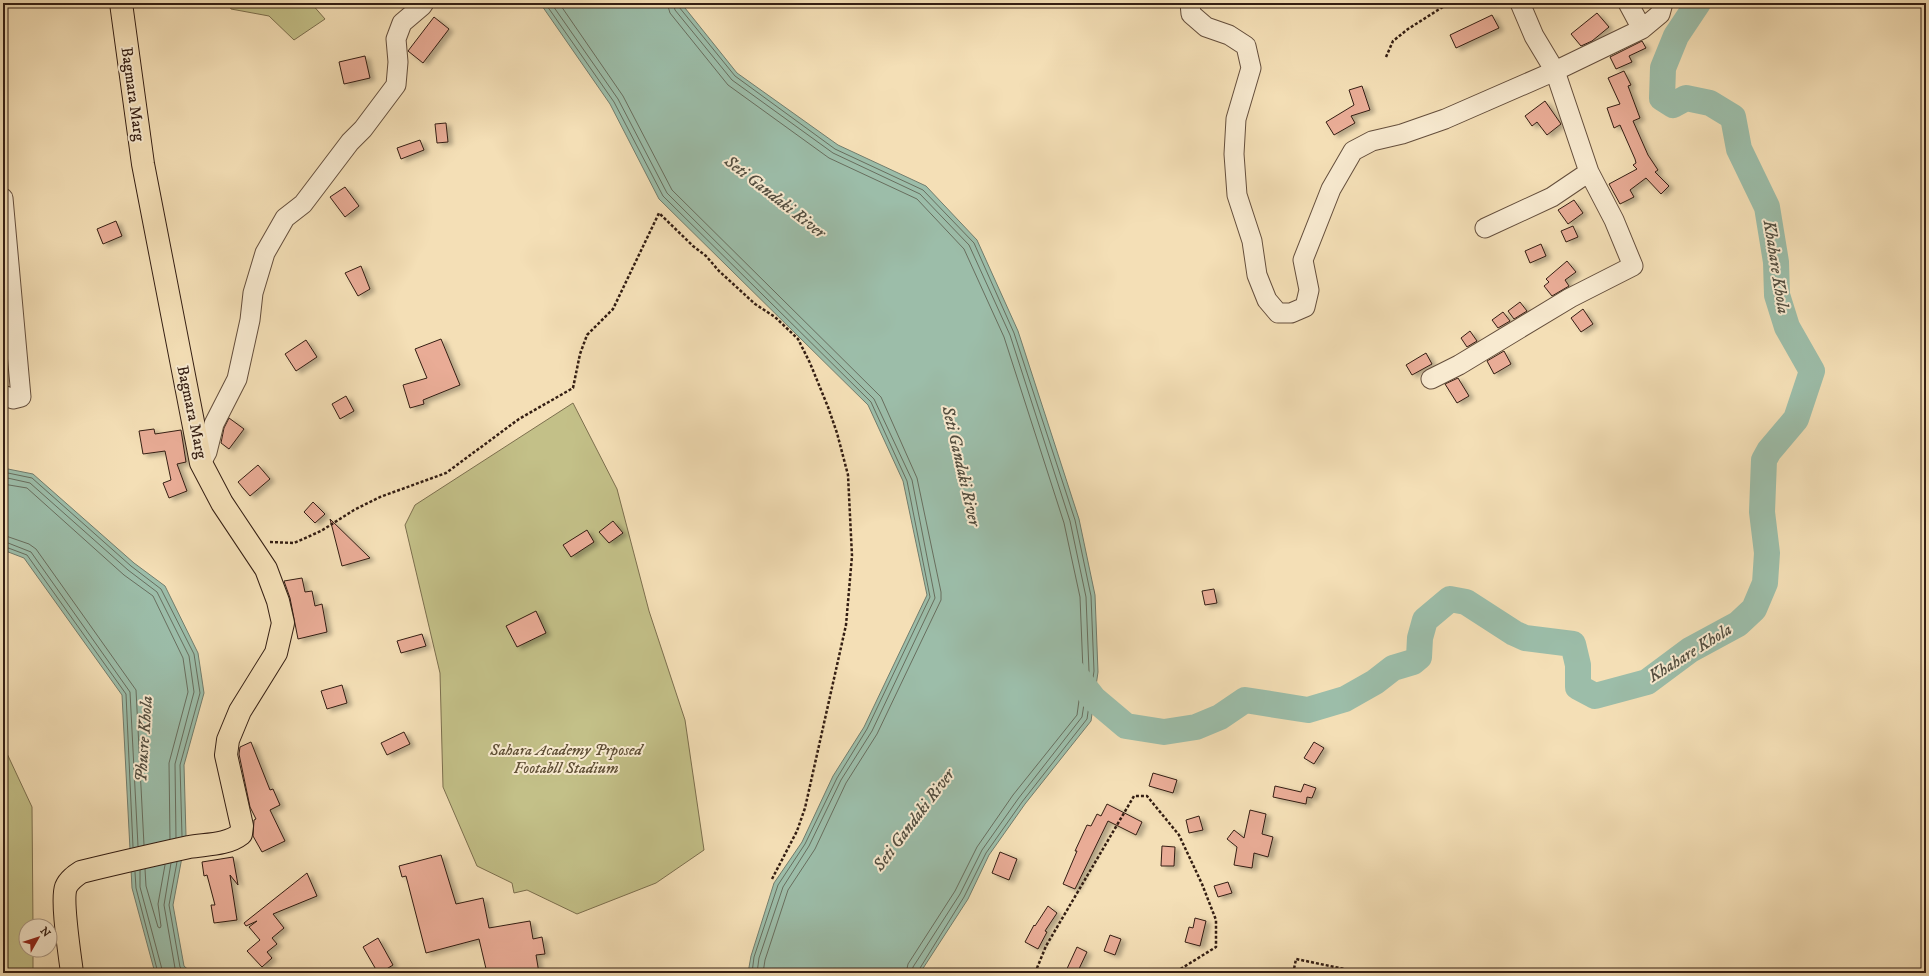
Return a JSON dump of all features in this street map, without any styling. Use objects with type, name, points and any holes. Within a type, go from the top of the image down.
[{"type":"main road","name":"Bagmara Marg","points":[[72,973],[65,900],[66,887],[71,879],[81,872],[191,847],[217,843],[236,838],[241,834],[242,826],[226,755],[228,740],[240,711],[276,652],[283,623],[278,601],[266,569],[222,503],[201,463],[143,164],[121,3]]},
{"type":"street","points":[[201,463],[207,452],[214,424],[237,379],[250,320],[253,293],[265,253],[285,218],[303,204],[396,85],[398,62],[396,39],[402,23],[424,3]]},
{"type":"street","points":[[1190,3],[1191,14],[1206,27],[1229,34],[1246,46],[1251,68],[1236,119],[1234,154],[1237,195],[1252,241],[1257,275],[1267,300],[1278,313],[1292,313],[1305,307],[1309,290],[1303,260],[1331,189],[1353,151],[1372,141],[1402,134],[1445,119],[1555,71],[1642,29],[1660,14],[1663,3]]},
{"type":"street","points":[[1431,380],[1459,365],[1570,298],[1633,266],[1614,220],[1589,172],[1555,71],[1534,36],[1520,3]]},
{"type":"street","points":[[1628,3],[1642,29]]},
{"type":"street","points":[[1485,228],[1552,197],[1589,172]]},
{"type":"street","points":[[3,198],[21,397],[13,399],[3,395]]},
{"type":"path","points":[[1386,57],[1393,41],[1408,29],[1449,3]]},
{"type":"path","points":[[249,545],[263,542],[294,543],[322,531],[354,510],[380,497],[446,473],[519,419],[573,388],[580,354],[587,335],[613,310],[659,214],[693,246],[706,256],[719,271],[755,304],[775,316],[798,339],[810,363],[828,407],[837,433],[848,475],[852,556],[846,625],[805,808],[797,831],[772,879]]},
{"type":"path","points":[[1035,973],[1046,946],[1134,796],[1147,796],[1179,835],[1216,920],[1216,947],[1174,973]]},
{"type":"path","points":[[1296,973],[1294,969],[1296,959],[1364,973]]},
{"type":"green space","points":[[228,3],[311,3],[325,19],[294,40],[269,16],[231,9]]},
{"type":"green space","name":"Sahara Academy Prposed Footabll Stadium","points":[[573,403],[617,489],[649,611],[685,720],[704,850],[656,883],[577,914],[527,890],[514,893],[512,883],[477,866],[443,787],[440,673],[405,525],[415,505]]},
{"type":"green space","points":[[3,745],[32,807],[33,918],[18,918],[18,958],[33,958],[33,973],[3,973]]},
{"type":"water","name":"Seti Gandaki River","points":[[540,3],[681,3],[737,73],[838,145],[926,186],[977,240],[1018,331],[1079,519],[1095,595],[1098,672],[1091,721],[1025,804],[989,855],[968,899],[920,973],[748,973],[751,956],[774,883],[802,842],[833,776],[864,727],[927,595],[903,481],[868,405],[659,199],[610,104]]},
{"type":"water","name":"Phusre Khola","points":[[3,468],[33,474],[134,563],[165,586],[198,653],[204,693],[184,765],[186,836],[173,905],[184,966],[192,973],[155,973],[132,888],[122,695],[24,558],[3,550]]},
{"type":"building","points":[[1597,13],[1609,27],[1592,41],[1581,46],[1571,34]]},
{"type":"building","points":[[1492,15],[1499,28],[1456,48],[1450,35]]},
{"type":"building","points":[[434,17],[449,29],[423,63],[408,51]]},
{"type":"building","points":[[1642,41],[1646,48],[1629,56],[1632,62],[1616,69],[1610,57]]},
{"type":"building","points":[[365,56],[370,78],[344,84],[339,62]]},
{"type":"building","points":[[1624,71],[1631,85],[1628,86],[1640,118],[1633,121],[1648,155],[1658,170],[1655,172],[1669,186],[1661,194],[1646,178],[1630,190],[1634,197],[1620,204],[1609,184],[1637,169],[1633,165],[1636,163],[1635,159],[1620,125],[1614,128],[1607,108],[1620,104],[1608,78]]},
{"type":"building","points":[[1362,86],[1370,110],[1351,116],[1355,123],[1334,135],[1326,122],[1354,105],[1349,90]]},
{"type":"building","points":[[1545,101],[1561,124],[1547,135],[1537,122],[1532,126],[1525,116]]},
{"type":"building","points":[[446,123],[448,142],[437,143],[435,124]]},
{"type":"building","points":[[420,140],[424,150],[401,159],[397,148]]},
{"type":"building","points":[[345,187],[359,206],[345,217],[330,197]]},
{"type":"building","points":[[1574,200],[1583,213],[1568,224],[1558,210]]},
{"type":"building","points":[[116,221],[122,236],[103,244],[97,229]]},
{"type":"building","points":[[1573,226],[1578,237],[1566,242],[1561,231]]},
{"type":"building","points":[[1541,244],[1546,256],[1530,263],[1525,251]]},
{"type":"building","points":[[1567,261],[1576,272],[1565,280],[1569,286],[1552,296],[1544,286],[1549,282],[1546,279]]},
{"type":"building","points":[[361,266],[370,289],[358,296],[345,273]]},
{"type":"building","points":[[1520,302],[1527,311],[1514,319],[1508,311]]},
{"type":"building","points":[[1583,309],[1593,324],[1581,332],[1571,318]]},
{"type":"building","points":[[1503,312],[1510,321],[1498,328],[1492,320]]},
{"type":"building","points":[[1470,331],[1477,341],[1467,347],[1461,338]]},
{"type":"building","points":[[441,339],[460,385],[423,400],[424,404],[410,408],[403,385],[427,378],[415,349]]},
{"type":"building","points":[[306,340],[317,357],[296,371],[285,354]]},
{"type":"building","points":[[1504,351],[1511,364],[1494,374],[1487,361]]},
{"type":"building","points":[[1426,353],[1432,364],[1412,375],[1406,365]]},
{"type":"building","points":[[1458,378],[1469,396],[1457,403],[1445,384]]},
{"type":"building","points":[[346,396],[354,411],[340,419],[332,404]]},
{"type":"building","points":[[229,418],[244,429],[229,449],[221,443],[224,428]]},
{"type":"building","points":[[154,429],[155,434],[181,430],[186,462],[177,464],[187,491],[169,498],[163,483],[171,480],[165,451],[143,454],[139,431]]},
{"type":"building","points":[[258,465],[270,479],[250,496],[238,482]]},
{"type":"building","points":[[313,502],[325,514],[315,523],[304,512]]},
{"type":"building","points":[[330,519],[370,558],[342,566]]},
{"type":"building","points":[[613,521],[623,533],[609,543],[599,532]]},
{"type":"building","points":[[587,530],[594,542],[571,557],[563,545]]},
{"type":"building","points":[[302,578],[305,592],[312,591],[315,606],[322,604],[327,632],[298,639],[290,598],[284,581]]},
{"type":"building","points":[[1214,589],[1217,603],[1205,605],[1202,591]]},
{"type":"building","points":[[536,611],[546,633],[517,647],[506,626]]},
{"type":"building","points":[[422,634],[426,646],[401,653],[397,641]]},
{"type":"building","points":[[342,685],[347,703],[327,709],[321,691]]},
{"type":"building","points":[[404,732],[410,744],[387,755],[381,743]]},
{"type":"building","points":[[251,742],[270,790],[273,789],[280,805],[270,810],[285,841],[262,852],[253,836],[254,820],[256,819],[250,807],[239,754],[240,747]]},
{"type":"building","points":[[1314,742],[1324,748],[1314,764],[1304,758]]},
{"type":"building","points":[[1153,773],[1177,780],[1173,793],[1149,786]]},
{"type":"building","points":[[1304,784],[1316,788],[1312,798],[1307,797],[1306,804],[1273,797],[1275,786],[1301,792]]},
{"type":"building","points":[[1107,804],[1142,822],[1136,835],[1108,821],[1075,889],[1063,884],[1077,851],[1075,851],[1087,825],[1091,826],[1097,814],[1101,816]]},
{"type":"building","points":[[1250,810],[1266,814],[1262,834],[1273,837],[1268,857],[1254,853],[1252,868],[1234,865],[1237,847],[1227,839],[1234,830],[1244,838]]},
{"type":"building","points":[[1199,816],[1203,830],[1189,833],[1186,820]]},
{"type":"building","points":[[1162,846],[1175,847],[1174,866],[1161,866]]},
{"type":"building","points":[[1000,852],[1017,859],[1009,880],[992,873]]},
{"type":"building","points":[[441,855],[456,904],[483,898],[489,928],[530,921],[533,939],[542,937],[545,954],[536,955],[539,973],[487,973],[479,939],[426,953],[406,876],[402,877],[399,866]]},
{"type":"building","points":[[233,857],[238,885],[230,875],[237,920],[214,923],[211,905],[215,905],[207,875],[204,876],[202,862]]},
{"type":"building","points":[[307,873],[317,896],[273,914],[284,928],[272,938],[277,944],[267,952],[272,958],[262,967],[247,951],[260,940],[249,927],[257,921],[246,926],[244,923]]},
{"type":"building","points":[[1228,882],[1232,893],[1218,897],[1214,886]]},
{"type":"building","points":[[1048,906],[1057,913],[1045,931],[1047,932],[1038,949],[1025,942],[1034,925],[1035,926]]},
{"type":"building","points":[[1195,918],[1206,921],[1200,946],[1185,942],[1189,927],[1193,928]]},
{"type":"building","points":[[1110,935],[1121,939],[1115,955],[1104,951]]},
{"type":"building","points":[[378,938],[393,965],[380,973],[378,973],[363,947]]},
{"type":"building","points":[[1077,947],[1087,952],[1077,973],[1065,973]]},
{"type":"waterway","name":"Khahare Khola","points":[[1072,671],[1094,699],[1126,726],[1164,732],[1196,727],[1220,717],[1245,700],[1308,710],[1345,699],[1375,682],[1393,668],[1413,662],[1419,657],[1420,638],[1425,620],[1450,599],[1466,602],[1514,633],[1525,638],[1573,644],[1578,665],[1578,687],[1595,696],[1647,682],[1690,650],[1738,624],[1754,609],[1765,583],[1767,553],[1762,512],[1764,460],[1769,451],[1796,419],[1812,371],[1787,327],[1777,295],[1776,262],[1767,207],[1739,149],[1733,117],[1710,103],[1686,98],[1673,105],[1662,98],[1663,68],[1676,36],[1698,3]]}]
